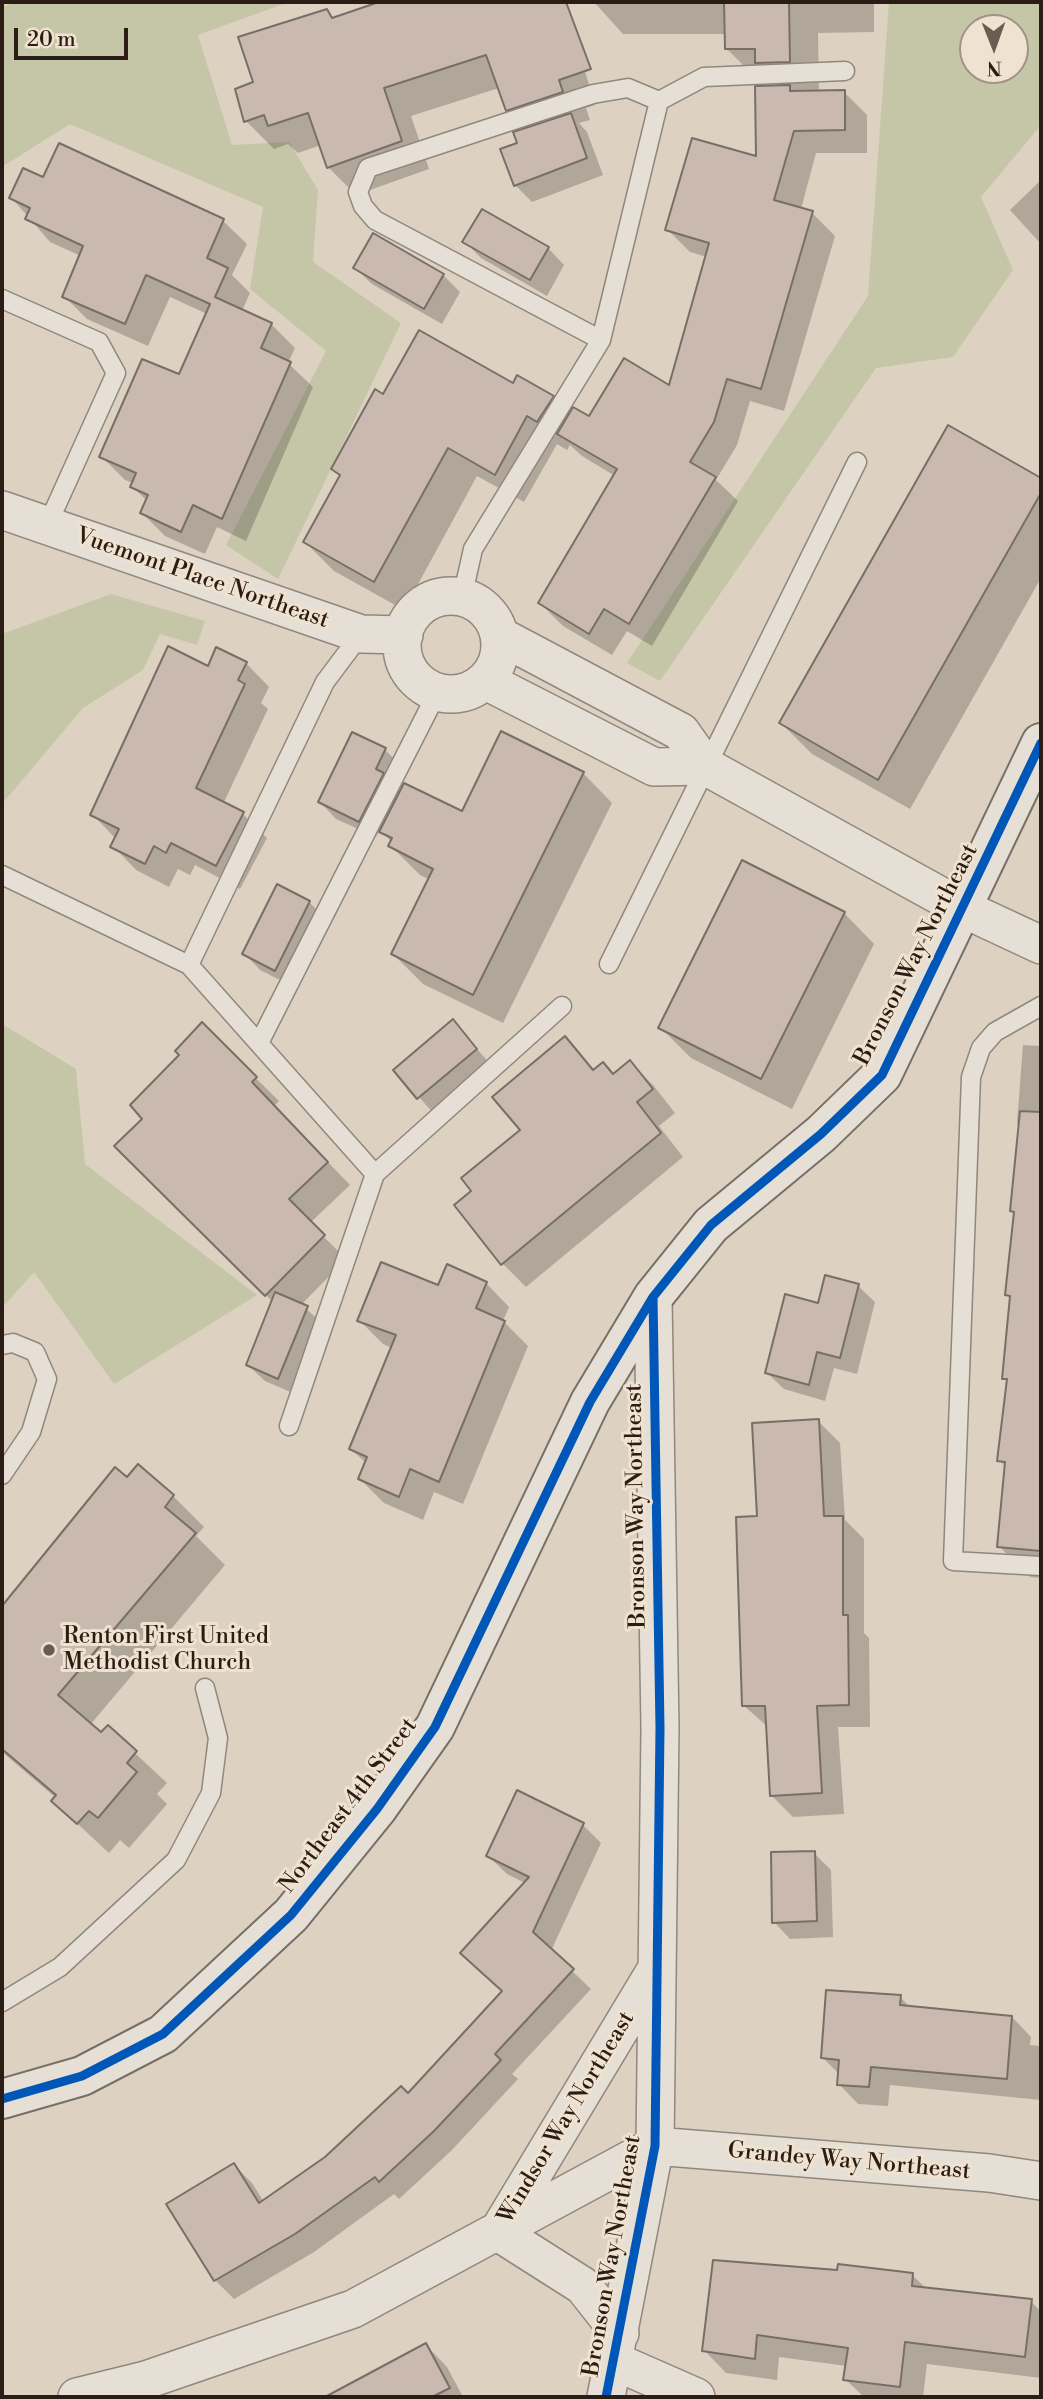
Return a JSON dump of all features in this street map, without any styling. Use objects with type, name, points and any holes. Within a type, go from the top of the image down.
[{"type":"street","name":"Vuemont Place Northeast","points":[[2,510],[361,634],[404,635]]},
{"type":"street","points":[[445,596],[462,598],[487,611],[499,636],[499,659],[486,681],[475,689],[458,694],[437,693],[419,683],[406,664],[402,644],[407,623],[429,601],[445,596]]},
{"type":"street","points":[[499,636],[681,732],[705,766],[964,909],[1041,945]]},
{"type":"street","points":[[486,681],[654,767],[705,766]]},
{"type":"street","name":"Bronson Way Northeast","points":[[607,2397],[656,2147],[660,1728],[653,1297],[711,1225],[821,1134],[882,1075],[964,909],[1041,743]]},
{"type":"street","name":"Northeast 4th Street","points":[[2,2099],[82,2076],[163,2034],[290,1915],[377,1809],[435,1727],[590,1402],[653,1297]]},
{"type":"street","name":"Windsor Way Northeast","points":[[498,2232],[657,1967]]},
{"type":"street","name":"Windsor Way Northeast","points":[[77,2397],[146,2380],[353,2309],[656,2147]]},
{"type":"street","name":"Grandey Way Northeast","points":[[656,2147],[989,2173],[1041,2181]]},
{"type":"street","name":"Windsor Way Northeast","points":[[498,2232],[583,2286],[617,2347]]},
{"type":"street","points":[[617,2347],[696,2397]]},
{"type":"lane","points":[[462,598],[472,549],[601,340],[659,101],[704,77],[845,71]]},
{"type":"lane","points":[[601,340],[375,220],[363,206],[358,192],[368,168],[593,94],[628,89],[659,101]]},
{"type":"lane","points":[[2,299],[99,342],[116,373],[47,526]]},
{"type":"lane","points":[[609,964],[857,462]]},
{"type":"lane","points":[[189,965],[325,682],[361,634]]},
{"type":"lane","points":[[259,1044],[437,693]]},
{"type":"lane","points":[[2,875],[189,965],[375,1174]]},
{"type":"lane","points":[[289,1426],[375,1174],[562,1006]]},
{"type":"lane","points":[[1041,1006],[995,1032],[981,1048],[971,1077],[953,1561],[1041,1566]]},
{"type":"lane","points":[[2,1345],[13,1343],[35,1352],[47,1379],[31,1432],[2,1475]]},
{"type":"lane","points":[[2,2002],[60,1967],[176,1860],[211,1793],[218,1738],[205,1688]]},
{"type":"green space","points":[[17,2],[289,2],[198,35],[232,145],[289,142],[318,190],[313,262],[401,323],[278,579],[226,545],[326,351],[250,289],[263,207],[70,124],[2,167],[2,7]]},
{"type":"green space","points":[[889,2],[1041,2],[1041,125],[981,197],[1013,270],[953,357],[876,368],[660,681],[627,663],[868,296]]},
{"type":"green space","points":[[111,594],[205,621],[197,645],[160,634],[143,670],[83,708],[2,804],[2,634]]},
{"type":"green space","points":[[2,1024],[76,1069],[85,1164],[257,1295],[114,1384],[34,1272],[2,1308]]},
{"type":"building","points":[[379,2],[566,2],[591,69],[559,80],[563,92],[506,111],[486,55],[384,88],[402,141],[327,168],[308,113],[268,126],[264,115],[244,122],[235,89],[253,82],[238,37],[327,9],[332,18]]},
{"type":"building","points":[[724,2],[789,2],[790,62],[755,63],[755,49],[725,49]]},
{"type":"building","points":[[790,85],[790,91],[845,90],[845,130],[794,131],[774,200],[813,211],[761,389],[727,379],[714,422],[690,462],[716,477],[629,624],[604,609],[589,634],[538,603],[617,469],[557,434],[573,407],[589,416],[624,358],[669,385],[709,243],[665,230],[692,138],[756,156],[755,86]]},
{"type":"building","points":[[571,113],[587,158],[514,186],[500,149],[517,143],[513,132]]},
{"type":"building","points":[[59,143],[224,219],[207,258],[228,268],[215,297],[272,323],[261,348],[291,362],[222,519],[193,505],[181,532],[140,513],[148,495],[130,487],[136,473],[99,457],[142,359],[179,374],[210,304],[146,275],[125,324],[62,297],[83,246],[25,219],[30,208],[9,198],[23,168],[43,177]]},
{"type":"building","points":[[482,209],[549,247],[530,280],[462,242]]},
{"type":"building","points":[[373,233],[444,274],[424,309],[353,268]]},
{"type":"building","points":[[419,330],[513,383],[517,375],[554,396],[537,422],[527,416],[495,475],[448,448],[374,582],[303,542],[340,475],[331,469],[375,389],[383,394]]},
{"type":"building","points":[[948,425],[1041,478],[1041,493],[878,780],[779,723]]},
{"type":"building","points":[[168,646],[208,666],[216,647],[247,662],[238,680],[245,684],[196,788],[244,812],[216,866],[171,843],[166,853],[154,846],[145,864],[110,847],[119,829],[90,815]]},
{"type":"building","points":[[501,731],[584,772],[473,995],[391,954],[433,869],[388,846],[392,838],[379,832],[404,783],[462,811]]},
{"type":"building","points":[[352,732],[386,748],[376,769],[384,773],[359,822],[318,802]]},
{"type":"building","points":[[742,860],[845,912],[761,1079],[658,1028]]},
{"type":"building","points":[[277,884],[310,901],[275,971],[242,954]]},
{"type":"building","points":[[453,1019],[477,1049],[417,1099],[393,1070]]},
{"type":"building","points":[[202,1022],[257,1077],[252,1082],[328,1162],[289,1199],[325,1235],[265,1296],[114,1146],[142,1119],[130,1105],[179,1055],[175,1051]]},
{"type":"building","points":[[565,1036],[593,1070],[603,1062],[613,1074],[630,1060],[653,1089],[637,1102],[661,1133],[501,1265],[454,1205],[471,1191],[461,1178],[520,1130],[492,1097]]},
{"type":"building","points":[[1020,1111],[1041,1112],[1041,1551],[997,1547],[1005,1462],[997,1461],[1007,1379],[1002,1379],[1010,1296],[1005,1295],[1014,1212],[1010,1211]]},
{"type":"building","points":[[381,1262],[438,1285],[447,1264],[487,1282],[476,1308],[505,1321],[439,1482],[410,1469],[399,1497],[358,1479],[367,1457],[349,1449],[396,1335],[357,1321]]},
{"type":"building","points":[[825,1275],[859,1284],[840,1358],[817,1352],[809,1385],[765,1373],[785,1294],[818,1303]]},
{"type":"building","points":[[275,1292],[308,1306],[278,1379],[246,1365]]},
{"type":"building","points":[[819,1419],[824,1516],[843,1516],[843,1615],[848,1615],[849,1705],[817,1706],[822,1793],[770,1796],[765,1706],[742,1706],[736,1517],[757,1516],[752,1423]]},
{"type":"building","name":"Renton First United Methodist Church","points":[[138,1464],[174,1495],[165,1507],[196,1533],[58,1695],[101,1732],[108,1725],[137,1751],[127,1763],[137,1772],[98,1818],[89,1811],[77,1824],[51,1801],[56,1795],[2,1749],[2,1606],[115,1467],[127,1477]]},
{"type":"building","points":[[517,1790],[584,1823],[533,1932],[574,1969],[495,2054],[501,2060],[434,2131],[379,2182],[375,2177],[295,2234],[214,2281],[166,2204],[234,2163],[259,2203],[325,2157],[401,2086],[408,2093],[502,1991],[460,1953],[529,1877],[486,1856]]},
{"type":"building","points":[[815,1851],[817,1921],[772,1923],[771,1852]]},
{"type":"building","points":[[826,1990],[901,1995],[900,2005],[1012,2016],[1007,2079],[871,2067],[869,2087],[837,2085],[839,2060],[821,2058]]},
{"type":"building","points":[[713,2260],[837,2270],[838,2264],[913,2273],[912,2286],[1032,2299],[1025,2357],[905,2342],[900,2387],[843,2380],[848,2348],[757,2335],[755,2359],[702,2351]]},
{"type":"building","points":[[426,2343],[450,2388],[432,2397],[325,2397]]},
{"type":"cycle path","points":[[2,2099],[82,2076],[163,2034],[291,1915],[377,1809],[435,1727],[590,1402],[653,1297],[711,1225],[821,1134],[882,1075],[1041,743]]},
{"type":"cycle path","points":[[606,2397],[655,2146],[660,1728],[653,1297]]},
{"type":"place","name":"Renton First United Methodist Church","points":[[49,1650]]}]
